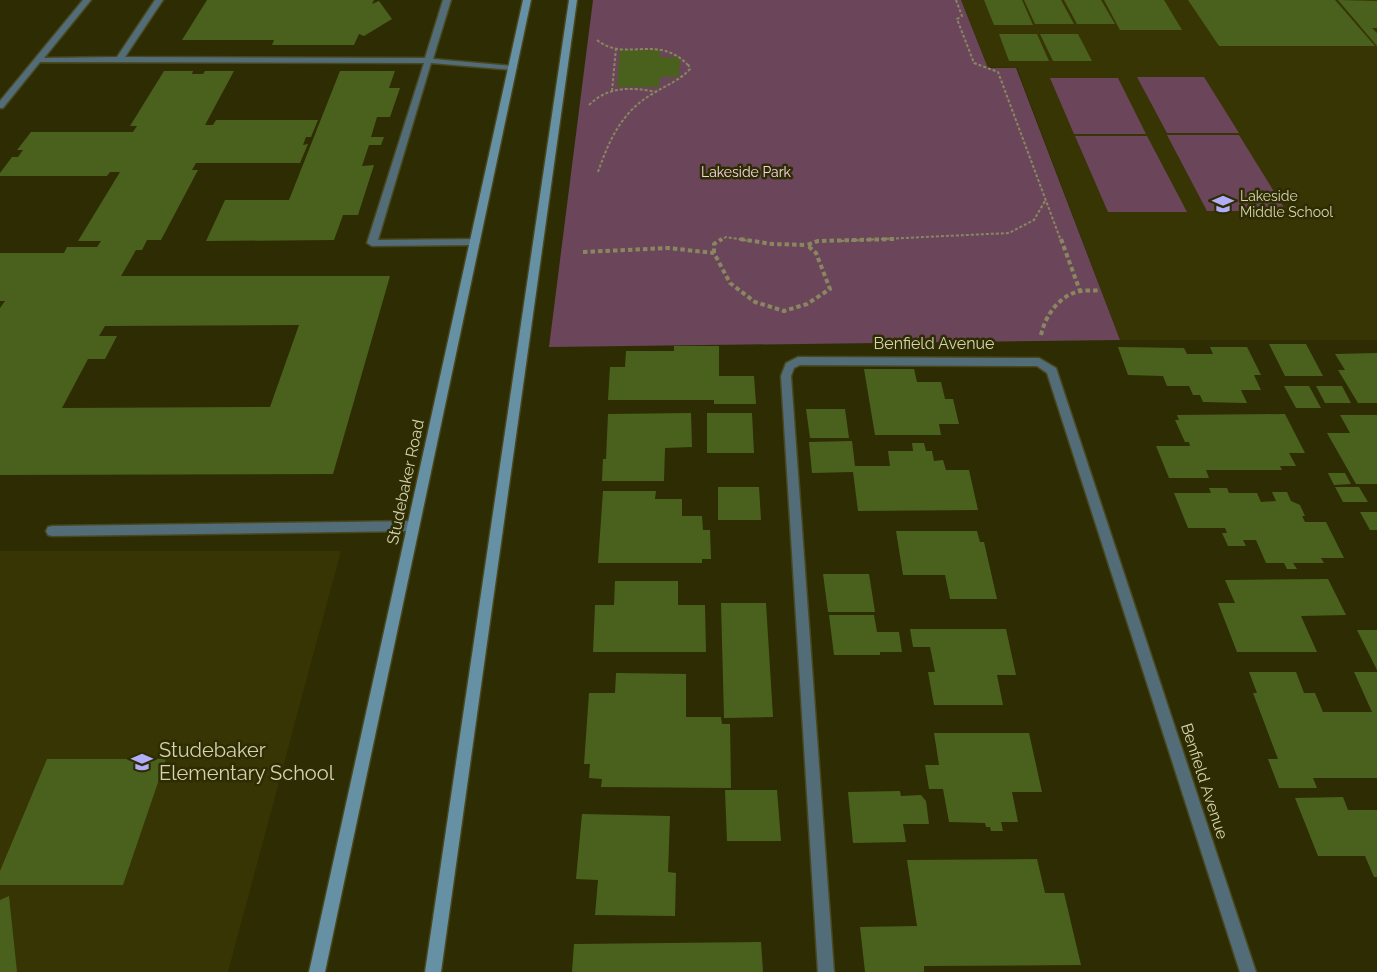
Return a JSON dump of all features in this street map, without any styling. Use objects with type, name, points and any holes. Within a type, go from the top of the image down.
[{"type":"main road","name":"Studebaker Road","points":[[317,972],[527,0]]},
{"type":"main road","points":[[433,972],[482,618],[573,0]]},
{"type":"street","points":[[0,106],[87,0]]},
{"type":"street","points":[[120,59],[159,0]]},
{"type":"street","points":[[447,0],[372,243],[475,242]]},
{"type":"street","points":[[38,60],[427,60],[513,68]]},
{"type":"street","name":"Benfield Avenue","points":[[826,972],[786,376],[790,366],[798,361],[1039,362],[1052,371],[1248,972]]},
{"type":"street","points":[[52,531],[413,526]]},
{"type":"path","points":[[956,0],[962,16],[957,19],[974,63],[998,72],[1044,201],[1080,291]]},
{"type":"path","points":[[596,40],[606,48],[669,50],[682,56],[690,69],[683,77],[642,100],[621,123],[608,140],[598,172]]},
{"type":"path","points":[[612,91],[616,48]]},
{"type":"path","points":[[589,105],[596,96],[612,91],[643,89],[657,92]]},
{"type":"path","points":[[807,245],[816,253],[830,289],[807,304],[784,311],[755,302],[730,283],[714,253],[714,244],[726,237],[772,244],[807,245],[818,240],[878,240],[1009,233],[1034,220],[1044,201]]},
{"type":"path","points":[[583,252],[668,248],[714,253]]},
{"type":"path","points":[[1040,344],[1042,326],[1055,306],[1080,291],[1100,290]]},
{"type":"shaded area","name":"Lakeside Middle School","points":[[961,0],[1377,0],[1377,340],[1120,340],[1017,68],[988,67]]},
{"type":"shaded area","name":"Studebaker Elementary School","points":[[0,551],[341,551],[228,972],[0,972]]},
{"type":"green space","name":"Lakeside Park","points":[[593,0],[961,0],[988,68],[1016,68],[1120,340],[549,347]]},
{"type":"green space","points":[[1137,77],[1204,77],[1239,133],[1167,133]]},
{"type":"green space","points":[[1050,78],[1118,78],[1146,134],[1074,134]]},
{"type":"green space","points":[[1167,135],[1239,135],[1286,211],[1207,211]]},
{"type":"green space","points":[[1075,136],[1147,136],[1187,212],[1108,212]]},
{"type":"building","points":[[207,0],[374,0],[372,4],[379,1],[392,19],[364,36],[359,34],[354,45],[272,45],[274,40],[182,40]]},
{"type":"building","points":[[984,0],[1022,0],[1033,25],[994,25]]},
{"type":"building","points":[[1024,0],[1061,0],[1074,24],[1035,24]]},
{"type":"building","points":[[1064,0],[1101,0],[1115,24],[1077,24]]},
{"type":"building","points":[[1104,0],[1164,0],[1182,30],[1120,30]]},
{"type":"building","points":[[1188,0],[1335,0],[1375,46],[1219,46]]},
{"type":"building","points":[[1338,0],[1377,1],[1377,28],[1372,28],[1377,33],[1377,46]]},
{"type":"building","points":[[999,34],[1037,34],[1049,61],[1009,61]]},
{"type":"building","points":[[1040,34],[1078,34],[1092,61],[1053,61]]},
{"type":"building","points":[[620,50],[660,50],[660,57],[680,57],[679,77],[660,77],[659,87],[617,87]]},
{"type":"building","points":[[164,71],[193,71],[192,74],[203,74],[205,71],[234,71],[205,125],[213,125],[216,120],[318,120],[311,137],[306,137],[303,145],[308,144],[300,163],[196,163],[192,170],[198,170],[161,240],[147,240],[142,250],[136,250],[121,276],[390,276],[333,474],[0,475],[0,308],[5,301],[0,301],[0,253],[64,253],[67,247],[97,247],[101,241],[78,241],[120,172],[110,172],[107,176],[0,176],[0,173],[12,157],[18,157],[23,150],[17,150],[31,132],[133,132],[137,126],[130,126]],"holes":[[[299,325],[270,407],[62,408],[88,359],[105,359],[117,336],[99,336],[105,326]]]},
{"type":"building","points":[[340,71],[395,71],[389,88],[400,88],[390,117],[377,117],[371,137],[384,137],[381,145],[369,145],[362,166],[374,165],[358,215],[343,215],[334,240],[206,241],[225,200],[289,200]]},
{"type":"building","points":[[1269,344],[1306,344],[1323,376],[1285,376]]},
{"type":"building","points":[[674,346],[719,346],[719,376],[754,376],[756,404],[714,404],[714,400],[608,400],[610,367],[625,367],[626,351],[674,351]]},
{"type":"building","points":[[1118,347],[1184,348],[1187,354],[1213,354],[1210,347],[1247,347],[1261,375],[1254,375],[1261,390],[1241,390],[1247,403],[1203,402],[1200,395],[1193,395],[1189,386],[1167,386],[1163,376],[1128,375]]},
{"type":"building","points":[[1377,353],[1377,403],[1358,403],[1338,370],[1345,370],[1335,354]]},
{"type":"building","points":[[864,369],[914,369],[917,382],[941,382],[945,399],[953,399],[959,424],[939,424],[941,435],[875,435]]},
{"type":"building","points":[[1284,386],[1309,386],[1321,408],[1296,408]]},
{"type":"building","points":[[1316,386],[1342,386],[1351,403],[1325,403]]},
{"type":"building","points":[[806,409],[845,409],[849,438],[810,438]]},
{"type":"building","points":[[691,413],[692,447],[665,448],[664,481],[602,481],[603,459],[606,459],[608,414]]},
{"type":"building","points":[[707,413],[752,413],[754,453],[707,453]]},
{"type":"building","points":[[1285,414],[1305,453],[1289,453],[1296,466],[1280,466],[1282,470],[1206,470],[1209,478],[1169,478],[1156,446],[1190,446],[1189,442],[1185,442],[1175,420],[1179,420],[1177,415]]},
{"type":"building","points":[[1340,415],[1377,415],[1377,484],[1356,484],[1327,433],[1350,433]]},
{"type":"building","points":[[852,441],[855,466],[890,466],[888,451],[913,451],[912,443],[924,443],[926,451],[932,451],[934,461],[943,460],[946,470],[969,470],[978,510],[858,511],[853,472],[812,473],[809,442]]},
{"type":"building","points":[[1328,473],[1345,473],[1351,484],[1334,485]]},
{"type":"building","points":[[718,487],[759,487],[761,520],[718,520]]},
{"type":"building","points":[[1335,487],[1359,487],[1368,502],[1343,502]]},
{"type":"building","points":[[1209,488],[1227,488],[1229,493],[1257,493],[1261,502],[1276,501],[1272,492],[1287,492],[1291,501],[1300,505],[1305,522],[1326,522],[1344,558],[1321,558],[1324,563],[1293,563],[1297,569],[1287,569],[1284,563],[1266,563],[1256,540],[1243,540],[1246,546],[1228,546],[1222,533],[1227,533],[1225,528],[1188,528],[1174,493],[1211,493]]},
{"type":"building","points":[[603,491],[656,491],[655,499],[682,499],[682,516],[702,516],[703,530],[710,530],[711,559],[702,559],[702,563],[598,563]]},
{"type":"building","points":[[1360,512],[1377,512],[1377,530],[1370,530]]},
{"type":"building","points":[[896,531],[977,531],[980,542],[984,542],[997,599],[950,599],[945,575],[903,575]]},
{"type":"building","points":[[823,574],[869,574],[875,612],[828,612]]},
{"type":"building","points":[[1328,579],[1346,615],[1301,616],[1317,652],[1237,652],[1218,603],[1235,603],[1225,580]]},
{"type":"building","points":[[615,581],[678,581],[678,605],[705,605],[706,652],[593,652],[595,605],[614,605]]},
{"type":"building","points":[[721,603],[766,603],[773,717],[724,718]]},
{"type":"building","points":[[829,615],[874,615],[877,632],[899,632],[902,652],[880,652],[880,655],[834,655]]},
{"type":"building","points":[[910,629],[1006,629],[1016,675],[997,675],[1003,705],[934,705],[928,672],[935,672],[930,647],[913,647]]},
{"type":"building","points":[[1357,630],[1377,630],[1377,670]]},
{"type":"building","points":[[1249,672],[1296,672],[1304,693],[1315,693],[1323,712],[1372,712],[1354,672],[1377,672],[1377,778],[1313,778],[1317,788],[1279,788],[1268,759],[1278,759],[1253,693],[1257,693]]},
{"type":"building","points":[[616,673],[686,674],[686,717],[721,717],[722,724],[730,724],[731,788],[601,787],[602,779],[589,778],[590,764],[584,764],[589,693],[615,693]]},
{"type":"building","points":[[934,733],[1029,733],[1042,792],[1012,792],[1018,822],[1001,822],[1003,831],[991,831],[985,823],[949,822],[943,789],[929,789],[925,765],[939,765]]},
{"type":"building","points":[[47,759],[166,759],[123,885],[0,885],[0,871]]},
{"type":"building","points":[[725,790],[777,790],[781,841],[727,841]]},
{"type":"building","points":[[900,791],[901,796],[921,795],[926,801],[929,824],[903,824],[906,842],[853,843],[848,792]]},
{"type":"building","points":[[1343,797],[1348,810],[1377,810],[1377,877],[1374,877],[1365,856],[1318,856],[1295,798]]},
{"type":"building","points":[[582,814],[670,816],[668,872],[676,873],[675,916],[595,915],[598,880],[576,879]]},
{"type":"building","points":[[1037,859],[1045,893],[1064,893],[1081,965],[924,966],[924,972],[865,972],[860,927],[917,926],[907,860]]},
{"type":"building","points":[[9,896],[17,972],[0,972],[0,900]]},
{"type":"building","points":[[761,942],[763,972],[572,972],[574,944]]},
{"type":"place","name":"Lakeside Middle School","points":[[1223,204]]},
{"type":"place","name":"Studebaker Elementary School","points":[[142,762]]}]
